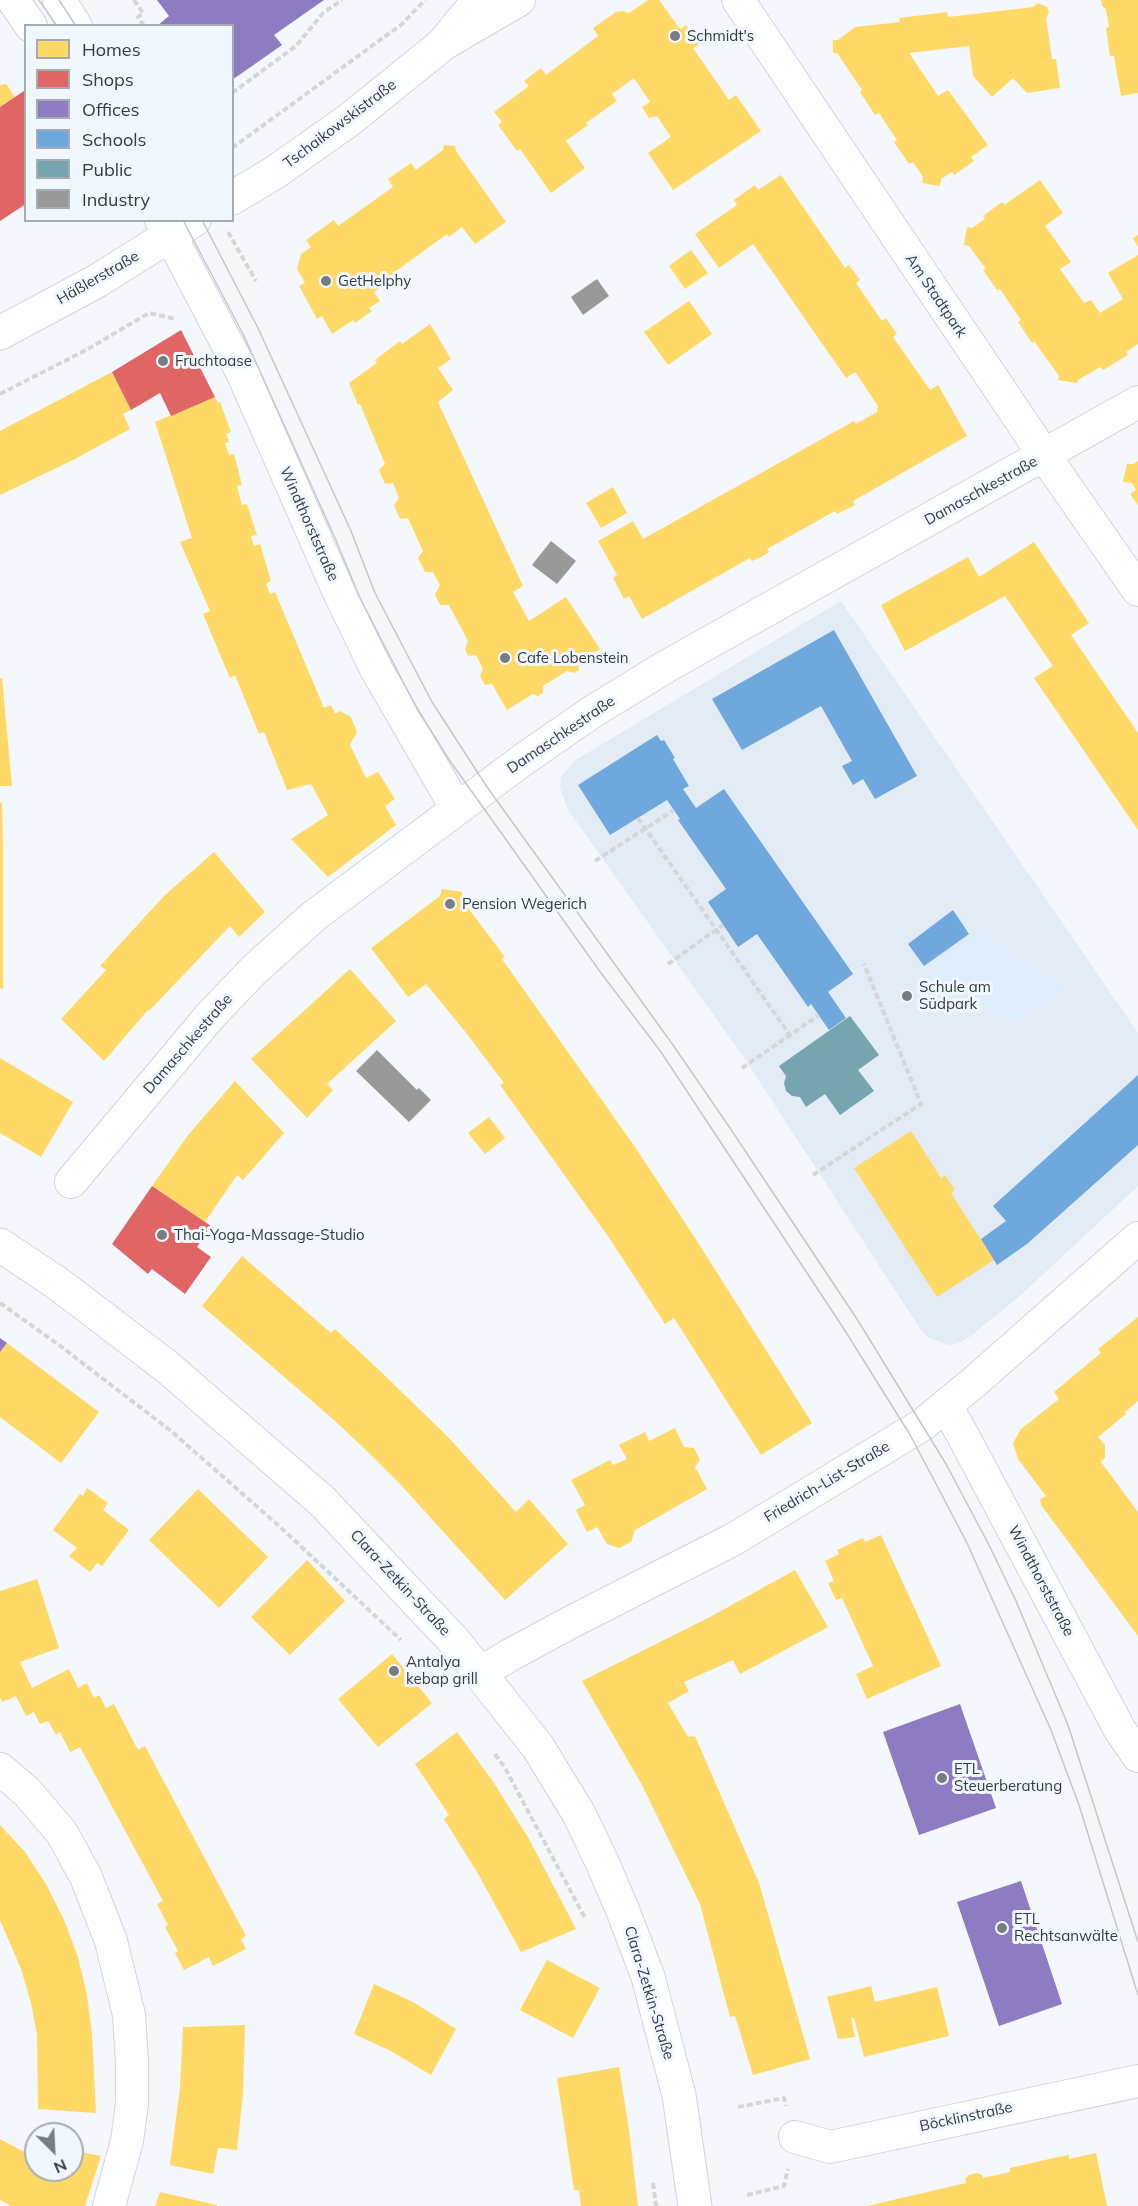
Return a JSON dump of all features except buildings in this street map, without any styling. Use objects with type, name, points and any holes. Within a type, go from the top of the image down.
[{"type":"main road","name":"Tschaikowskistraße","points":[[234,197],[274,173],[349,120],[443,44],[479,0]]},
{"type":"main road","name":"Häßlerstraße","points":[[0,333],[97,281],[175,225]]},
{"type":"main road","name":"Clara-Zetkin-Straße","points":[[0,1245],[57,1283],[166,1366],[322,1501],[426,1609],[538,1747],[579,1814],[624,1911],[648,1977],[679,2095],[695,2206]]},
{"type":"street","points":[[13,0],[29,24]]},
{"type":"street","points":[[59,0],[75,24]]},
{"type":"street","name":"Tschaikowskistraße","points":[[443,44],[519,0]]},
{"type":"street","name":"Am Stadtpark","points":[[738,0],[1044,455],[1138,590]]},
{"type":"street","name":"Windthorststraße","points":[[175,225],[376,669],[457,809]]},
{"type":"street","name":"Damaschkestraße","points":[[71,1182],[196,1033],[254,970],[314,916],[524,759],[592,712],[667,666],[1138,402]]},
{"type":"street","name":"Friedrich-List-Straße","points":[[480,1673],[575,1620],[734,1539],[922,1425],[1078,1293],[1138,1238]]},
{"type":"street","name":"Windthorststraße","points":[[946,1406],[1120,1730],[1138,1756]]},
{"type":"street","points":[[0,1769],[27,1792],[62,1833],[86,1877],[111,1941],[129,2015],[132,2103],[127,2141],[109,2206]]},
{"type":"street","name":"Böcklinstraße","points":[[795,2137],[830,2147],[1138,2081]]},
{"type":"path","points":[[134,0],[143,14],[138,17],[143,24]]},
{"type":"path","points":[[234,92],[296,46],[323,13],[342,0]]},
{"type":"path","points":[[234,147],[402,24],[425,0]]},
{"type":"path","points":[[228,231],[256,281]]},
{"type":"path","points":[[0,394],[88,349],[149,313],[184,321]]},
{"type":"path","points":[[595,861],[674,810]]},
{"type":"path","points":[[638,818],[790,1035]]},
{"type":"path","points":[[668,964],[723,925]]},
{"type":"path","points":[[813,1175],[921,1104],[864,963]]},
{"type":"path","points":[[742,1068],[819,1015]]},
{"type":"path","points":[[0,1303],[171,1431],[279,1525],[402,1642]]},
{"type":"path","points":[[492,1749],[505,1768],[586,1921]]},
{"type":"path","points":[[653,2182],[656,2206]]},
{"type":"shaded area","name":"Schule am Südpark","points":[[841,601],[1138,1033],[1138,1186],[1022,1294],[971,1336],[959,1343],[949,1345],[929,1338],[921,1330],[743,1056],[568,810],[560,788],[561,777],[574,761]]},
{"type":"shaded area","points":[[980,931],[1066,988],[1020,1023],[948,1001],[924,971]]},
{"type":"tram line","points":[[39,0],[56,24]]},
{"type":"tram line","points":[[59,0],[75,24]]},
{"type":"tram line","points":[[184,222],[244,336],[360,598],[417,709],[450,761],[601,973],[661,1052],[842,1326],[909,1433],[967,1543],[1051,1730],[1079,1805],[1138,1995]]},
{"type":"tram line","points":[[203,222],[258,328],[351,531],[375,593],[432,702],[487,787],[730,1128],[857,1319],[946,1464],[1016,1601],[1068,1725],[1138,1942]]},
{"type":"place","name":"Schmidt's","points":[[675,36]]},
{"type":"place","name":"GetHelphy","points":[[326,281]]},
{"type":"place","name":"Fruchtoase","points":[[163,361]]},
{"type":"place","name":"Cafe Lobenstein","points":[[505,658]]},
{"type":"place","name":"Pension Wegerich","points":[[450,904]]},
{"type":"place","name":"Schule am Südpark","points":[[907,996]]},
{"type":"place","name":"Thai-Yoga-Massage-Studio","points":[[162,1235]]},
{"type":"place","name":"Antalya kebap grill","points":[[394,1671]]},
{"type":"place","name":"ETL Steuerberatung","points":[[942,1778]]},
{"type":"place","name":"ETL Rechtsanwälte","points":[[1002,1928]]}]
